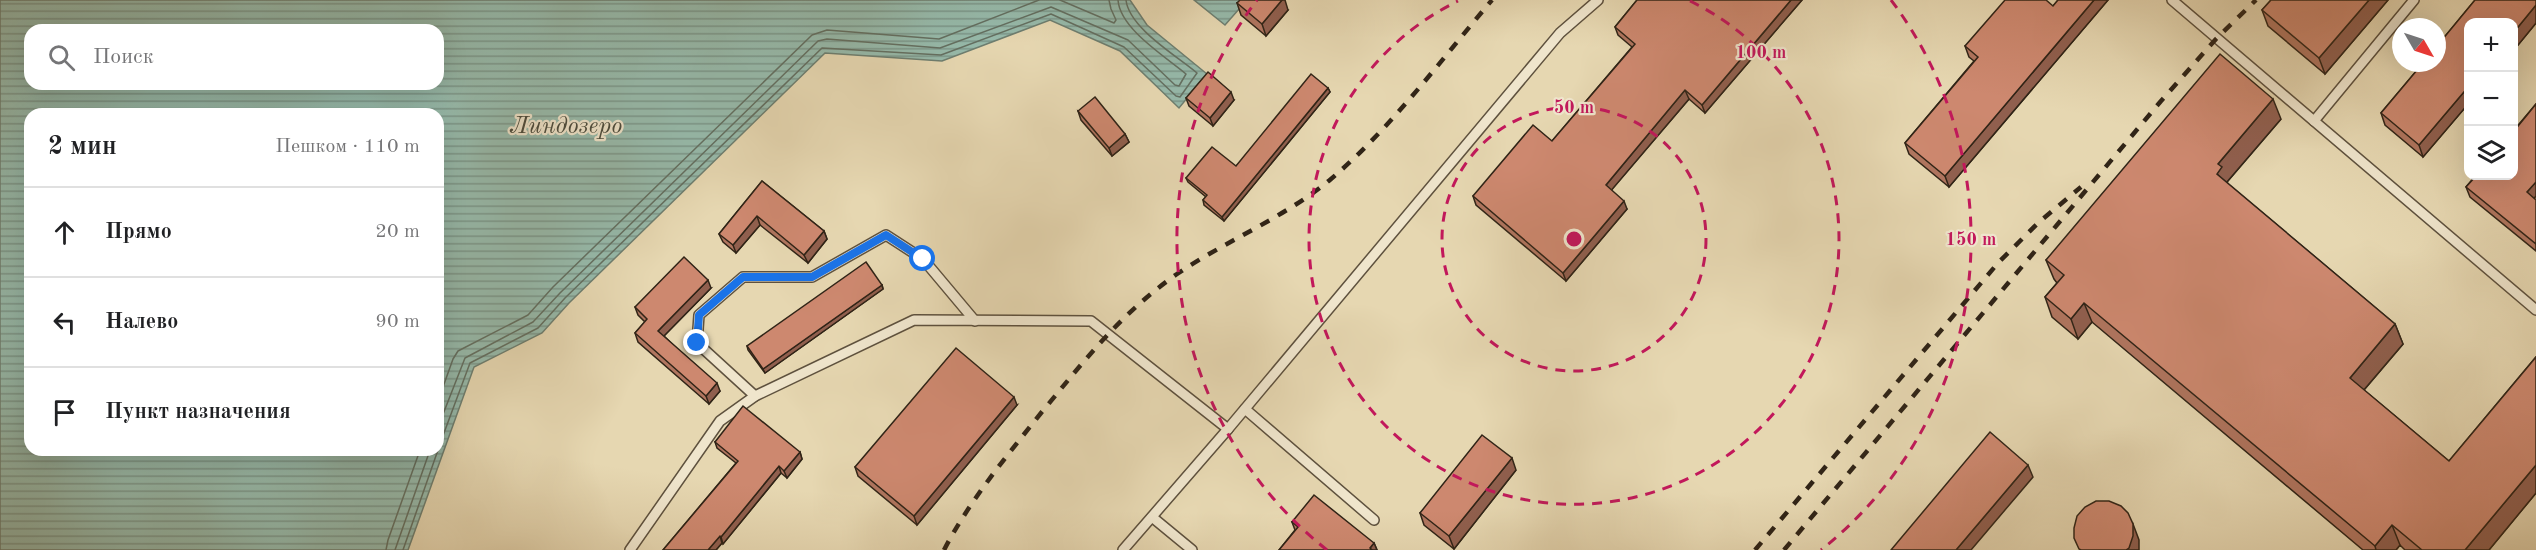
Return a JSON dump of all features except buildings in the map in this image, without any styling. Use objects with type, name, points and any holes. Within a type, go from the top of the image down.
[{"type":"lane","points":[[1123,550],[1245,409],[1560,33],[1598,0]]},
{"type":"lane","points":[[2172,0],[2536,309]]},
{"type":"lane","points":[[2314,121],[2414,0]]},
{"type":"lane","points":[[755,396],[697,343],[699,315],[743,277],[812,277],[886,235],[923,259],[975,321]]},
{"type":"lane","points":[[630,550],[720,421],[755,396],[914,320],[1091,321],[1228,429]]},
{"type":"lane","points":[[1245,409],[1374,519]]},
{"type":"lane","points":[[1152,517],[1192,550]]},
{"type":"water","name":"Линдозеро","points":[[0,0],[1130,0],[1147,25],[1207,74],[1179,108],[1120,51],[1050,20],[942,61],[825,53],[569,303],[542,333],[474,367],[444,450],[444,108],[24,108],[24,456],[442,456],[408,550],[0,550]]},
{"type":"water","points":[[1194,0],[1247,0],[1225,25]]},
{"type":"railway","points":[[944,550],[965,514],[1002,462],[1104,339],[1138,305],[1177,274],[1294,206],[1331,179],[1395,116],[1492,0]]},
{"type":"railway","points":[[1784,550],[2161,101],[2216,39],[2256,0]]},
{"type":"railway","points":[[1755,550],[1998,263],[2038,223],[2081,187]]},
{"type":"route","points":[[697,343],[699,315],[743,277],[812,277],[886,235],[923,259]]}]
